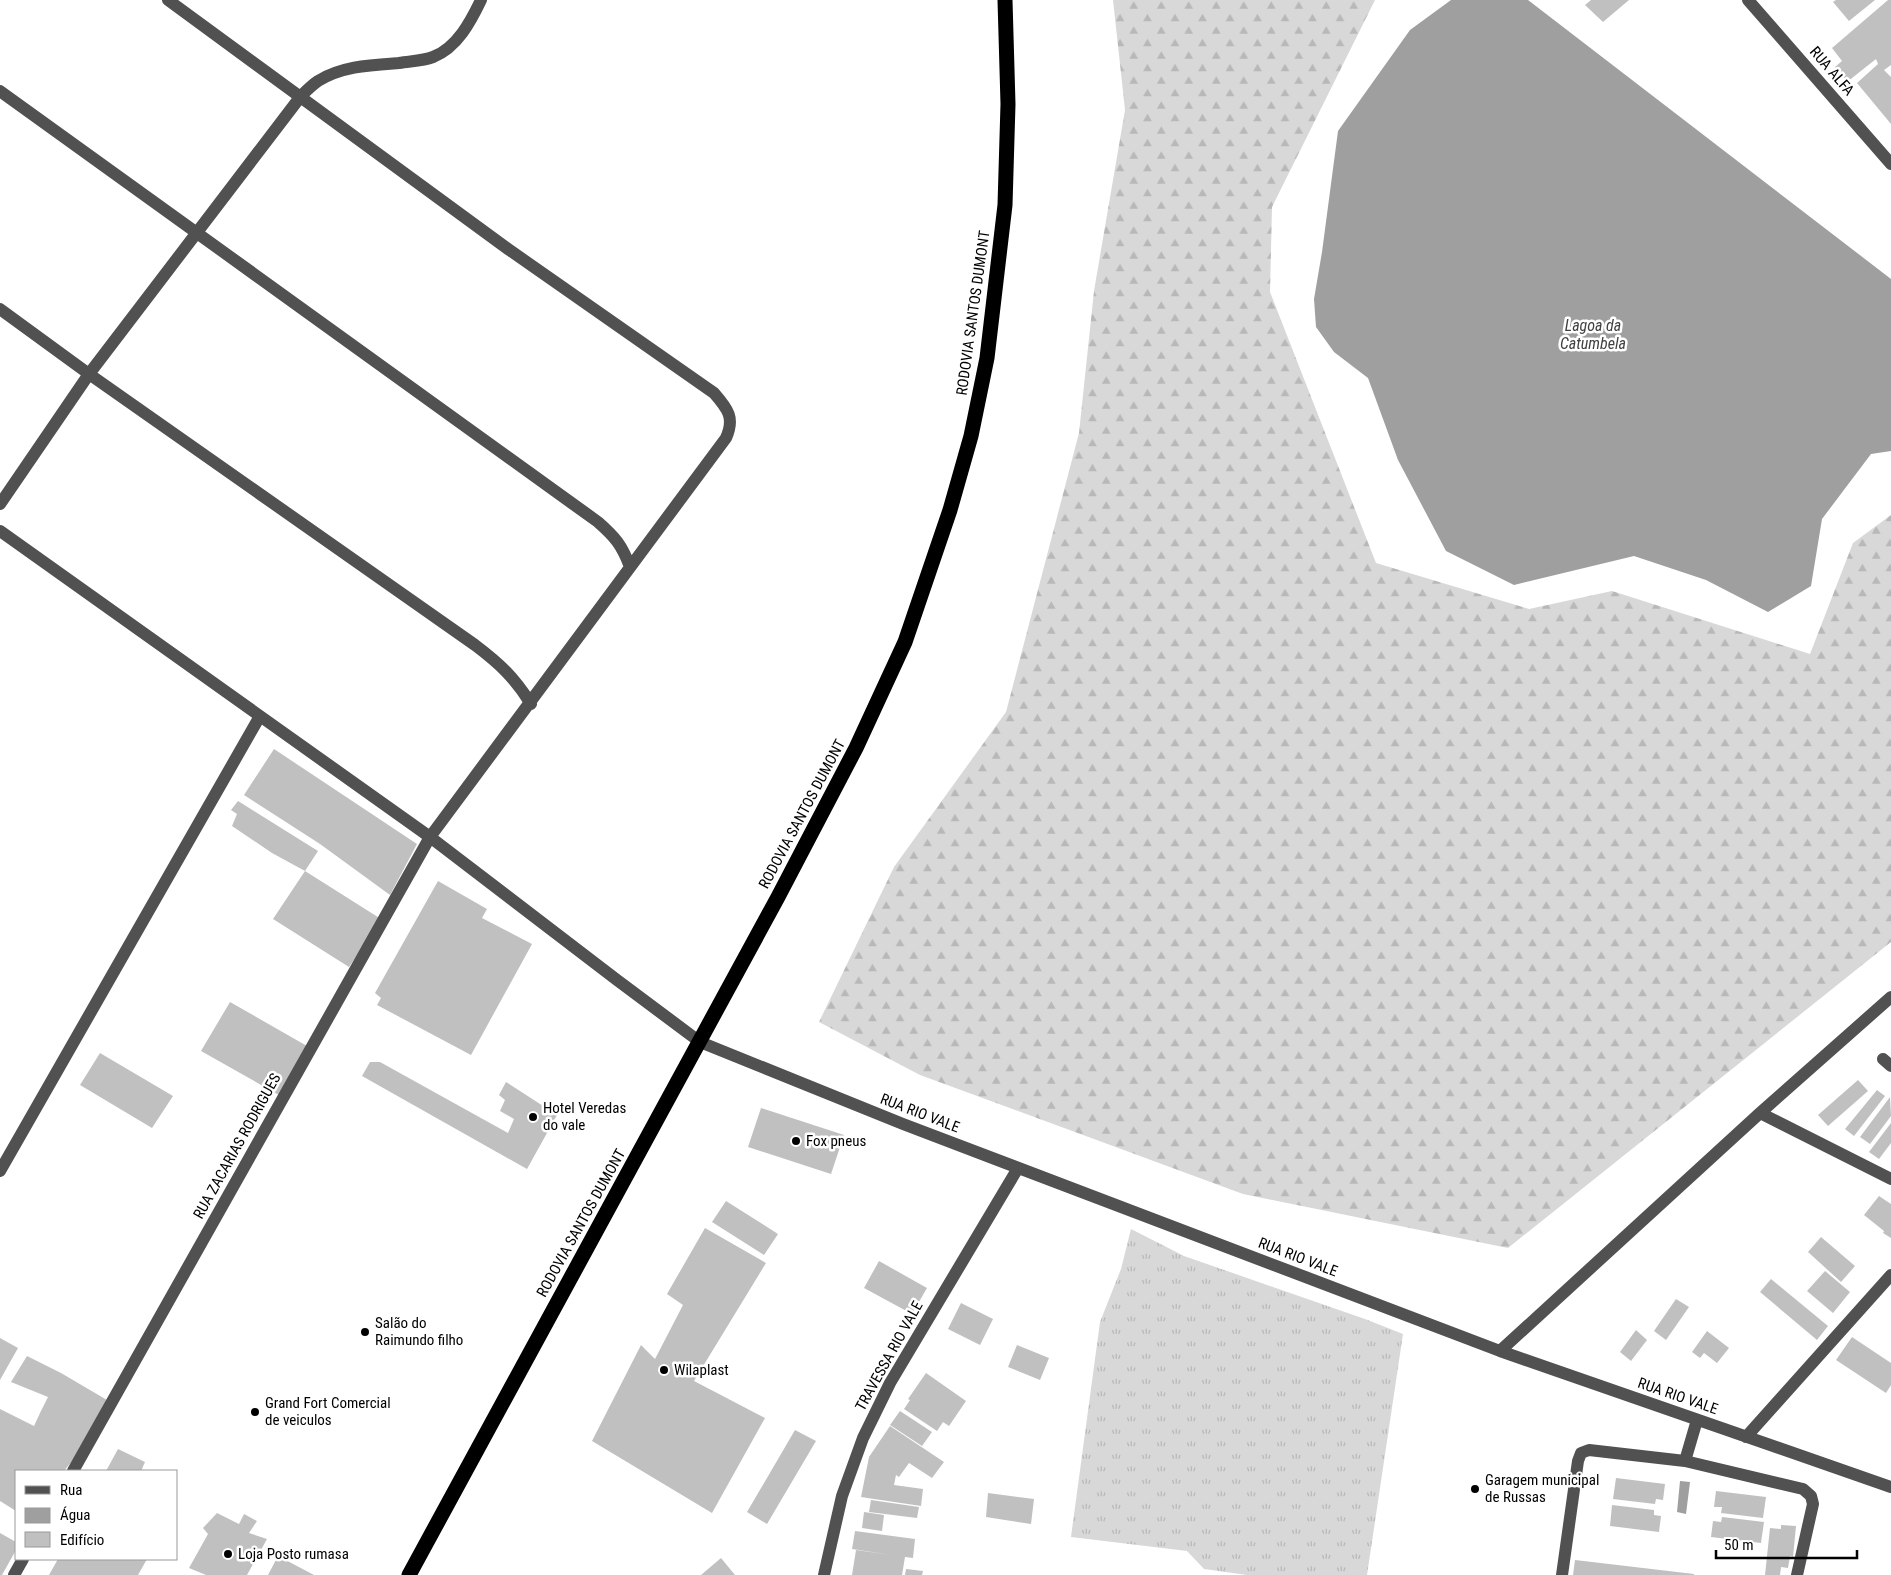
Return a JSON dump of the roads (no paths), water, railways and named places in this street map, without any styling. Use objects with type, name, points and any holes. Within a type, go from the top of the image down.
[{"type":"highway","name":"RODOVIA SANTOS DUMONT","points":[[409,1575],[700,1042],[856,748],[906,642],[950,510],[972,436],[987,358],[1005,205],[1008,104],[1005,0]]},
{"type":"street","name":"RUA ZACARIAS RODRIGUES","points":[[74,1470],[430,837],[531,704],[726,438],[731,427],[725,405],[714,393],[508,249],[168,0]]},
{"type":"street","points":[[0,504],[89,374],[301,96],[317,82],[335,73],[352,68],[419,61],[434,57],[459,37],[472,19],[481,0]]},
{"type":"street","name":"RUA ALFA","points":[[1750,0],[1891,164]]},
{"type":"street","points":[[0,91],[598,522],[614,536],[624,549],[630,567]]},
{"type":"street","points":[[0,308],[89,374],[475,645],[502,666],[517,682],[531,704]]},
{"type":"street","name":"RUA RIO VALE","points":[[0,532],[430,837],[700,1042],[903,1124],[1500,1351],[1891,1487]]},
{"type":"street","points":[[0,1171],[260,716]]},
{"type":"street","points":[[1500,1351],[1760,1113],[1891,997]]},
{"type":"street","points":[[1760,1113],[1891,1178]]},
{"type":"street","name":"TRAVESSA RIO VALE","points":[[824,1575],[842,1496],[878,1407],[895,1375],[1018,1168]]},
{"type":"street","points":[[1746,1438],[1891,1275]]},
{"type":"street","points":[[1685,1461],[1697,1420]]},
{"type":"street","points":[[1562,1575],[1578,1461],[1581,1453],[1589,1450],[1685,1461],[1804,1489],[1811,1496],[1813,1504],[1797,1575]]},
{"type":"street","points":[[14,1575],[22,1560]]},
{"type":"water","name":"Lagoa da Catumbela","points":[[1451,0],[1528,0],[1891,279],[1891,451],[1871,454],[1822,519],[1811,586],[1768,612],[1706,580],[1634,556],[1514,585],[1446,551],[1398,460],[1368,378],[1334,352],[1316,327],[1314,299],[1338,131],[1410,30]]},
{"type":"water","points":[[1680,1481],[1690,1482],[1686,1514],[1677,1512]]},
{"type":"place","name":"Hotel Veredas do vale","points":[[533,1117]]},
{"type":"place","name":"Fox pneus","points":[[796,1141]]},
{"type":"place","name":"Salão do Raimundo filho","points":[[365,1332]]},
{"type":"place","name":"Wilaplast","points":[[664,1370]]},
{"type":"place","name":"Grand Fort Comercial de veiculos","points":[[255,1412]]},
{"type":"place","name":"Garagem municipal de Russas","points":[[1475,1489]]},
{"type":"place","name":"Loja Posto rumasa","points":[[228,1554]]}]
